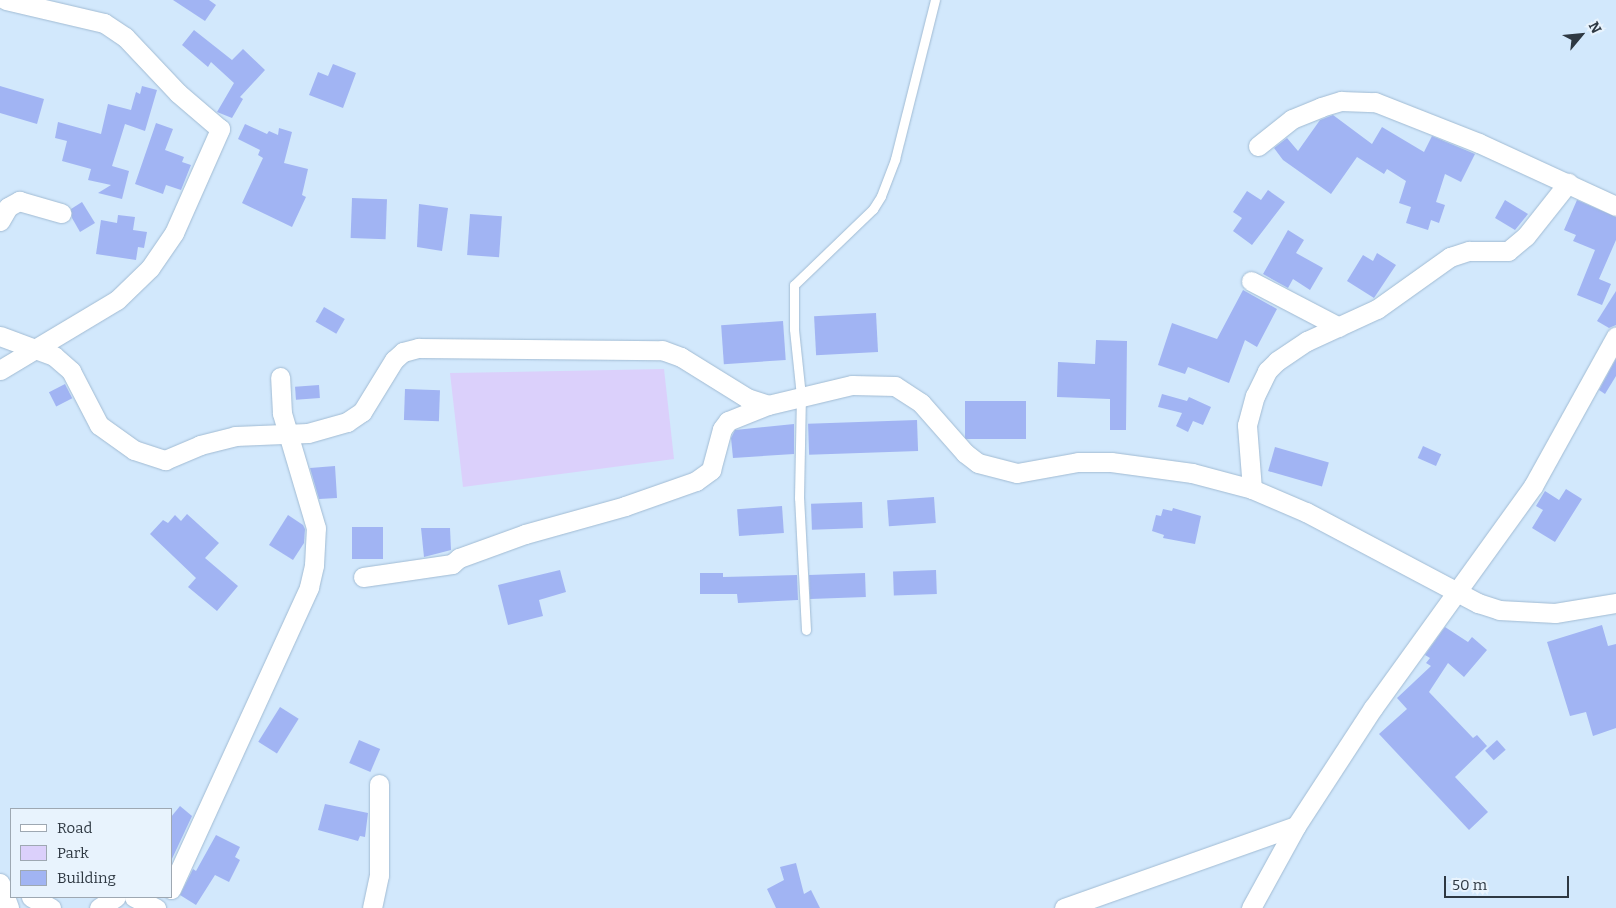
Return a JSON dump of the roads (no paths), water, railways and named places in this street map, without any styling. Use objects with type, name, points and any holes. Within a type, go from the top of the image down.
[{"type":"street","points":[[0,370],[117,300],[150,268],[174,233],[220,129],[178,93],[125,37],[104,23],[6,0]]},
{"type":"street","points":[[1258,146],[1292,119],[1321,107],[1341,101],[1375,102],[1478,143],[1616,206]]},
{"type":"street","points":[[1252,489],[1248,425],[1254,396],[1267,372],[1291,350],[1377,309],[1460,253],[1508,250],[1526,236],[1568,183]]},
{"type":"street","points":[[0,221],[8,207],[19,201],[61,213]]},
{"type":"street","points":[[1251,281],[1339,327]]},
{"type":"street","points":[[0,336],[38,348],[71,371],[99,425],[134,450],[165,460],[200,445],[235,436],[326,430],[362,412],[394,360],[403,352],[418,348],[662,350],[681,357],[747,398],[768,405]]},
{"type":"street","points":[[1251,908],[1296,826],[1373,708],[1533,486],[1616,336]]},
{"type":"street","points":[[172,886],[311,580],[316,528],[287,432],[280,377]]},
{"type":"street","points":[[363,577],[452,564],[459,558],[524,534],[626,506],[696,481],[711,470],[722,429],[728,421],[768,405],[852,385],[895,386],[921,403],[965,453],[978,463],[1017,473],[1078,462],[1111,462],[1192,473],[1252,489],[1306,512],[1485,605],[1525,614],[1555,613],[1616,603]]},
{"type":"street","points":[[372,908],[379,875],[379,784]]},
{"type":"street","points":[[1064,908],[1296,826]]},
{"type":"street","points":[[0,883],[9,908]]},
{"type":"street","points":[[33,898],[51,908]]},
{"type":"street","points":[[99,908],[114,898]]},
{"type":"street","points":[[136,898],[156,908]]},
{"type":"lane","points":[[806,630],[799,498],[801,396],[794,329],[794,284],[874,208],[882,196],[895,159],[935,0]]}]
